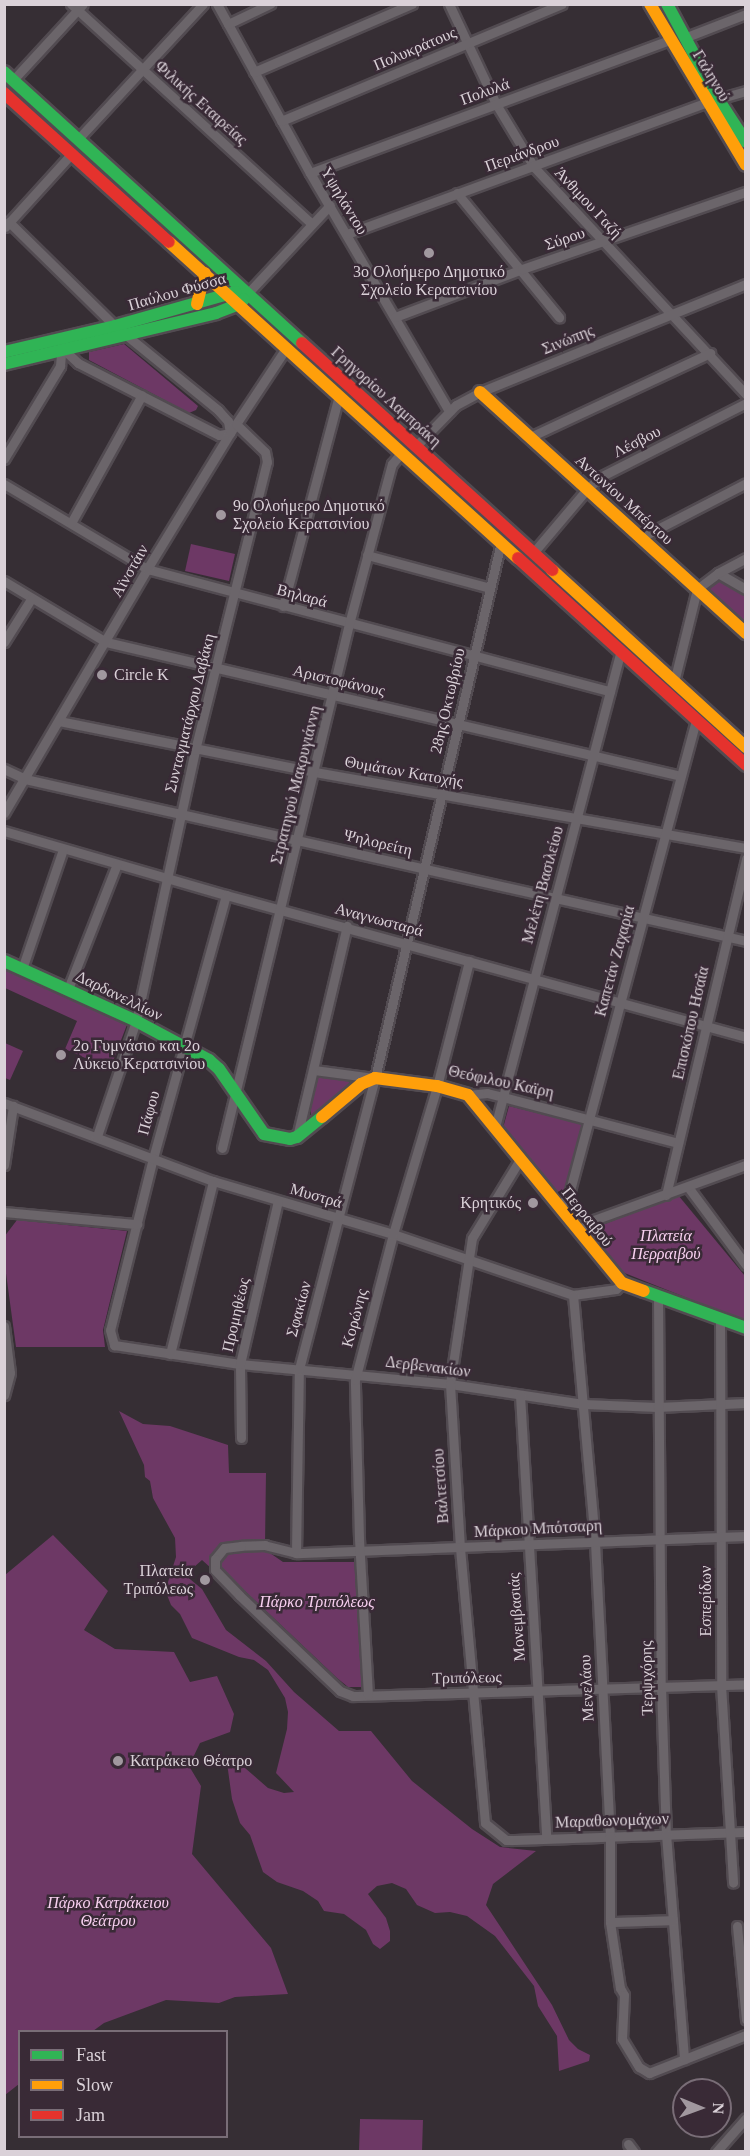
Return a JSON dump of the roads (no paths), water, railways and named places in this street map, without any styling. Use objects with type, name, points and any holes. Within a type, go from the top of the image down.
[{"type":"street","points":[[78,139],[203,4]]},
{"type":"street","name":"Υψηλάντου","points":[[217,4],[310,173],[449,411]]},
{"type":"street","points":[[228,24],[270,4]]},
{"type":"street","points":[[254,72],[412,4]]},
{"type":"street","name":"Άνθιμου Γαζή","points":[[449,4],[496,104],[534,167],[746,394]]},
{"type":"street","name":"Πολυκράτους","points":[[281,121],[561,4]]},
{"type":"street","name":"Γαληνού","points":[[650,4],[670,40],[713,101],[746,142]]},
{"type":"street","name":"Γαληνού","points":[[667,4],[746,165]]},
{"type":"street","points":[[9,76],[77,6]]},
{"type":"street","name":"Φιλικής Εταιρείας","points":[[77,6],[143,71],[311,223]]},
{"type":"street","points":[[684,38],[746,14]]},
{"type":"street","name":"Πολυλά","points":[[310,173],[670,40]]},
{"type":"street","name":"Γρηγορίου Λαμπράκη","points":[[9,76],[746,747]]},
{"type":"street","name":"Περιάνδρου","points":[[347,234],[746,91]]},
{"type":"street","name":"Γρηγορίου Λαμπράκη","points":[[4,93],[229,294],[746,765]]},
{"type":"street","points":[[62,344],[78,363],[219,435],[230,433],[228,421],[218,410],[115,326],[7,224],[72,153]]},
{"type":"street","name":"Σύρου","points":[[395,317],[522,269],[746,192]]},
{"type":"street","points":[[457,193],[560,317]]},
{"type":"street","points":[[248,293],[330,205]]},
{"type":"street","points":[[196,304],[205,273]]},
{"type":"street","name":"Σινώπης","points":[[416,446],[449,411],[480,392],[746,284]]},
{"type":"street","name":"Παύλου Φύσσα","points":[[4,364],[115,326],[229,294],[248,293]]},
{"type":"street","name":"Παύλου Φύσσα","points":[[4,352],[106,340],[128,335],[240,304],[248,293]]},
{"type":"street","points":[[106,340],[112,336],[115,326]]},
{"type":"street","points":[[4,459],[60,366],[62,344]]},
{"type":"street","name":"Αϊνστάιν","points":[[4,813],[106,642],[147,568],[230,433],[287,347]]},
{"type":"street","points":[[530,437],[710,353]]},
{"type":"street","name":"Αντωνίου Μπέρτου","points":[[480,392],[746,633]]},
{"type":"street","points":[[283,606],[339,395]]},
{"type":"street","points":[[71,523],[142,396]]},
{"type":"street","name":"Λέσβου","points":[[533,553],[587,489],[602,476],[746,403]]},
{"type":"street","name":"Συνταγματάρχου Δαβάκη","points":[[97,1136],[136,1021],[169,878],[195,750],[267,456],[236,424]]},
{"type":"street","name":"Στρατηγού Μακρυγιάννη","points":[[222,1148],[367,555],[392,464],[402,452]]},
{"type":"street","points":[[642,537],[746,483]]},
{"type":"street","name":"Βηλαρά","points":[[4,484],[147,568],[350,624],[610,691]]},
{"type":"street","name":"28ης Οκτωβρίου","points":[[375,1078],[501,542]]},
{"type":"street","points":[[367,555],[490,588]]},
{"type":"street","points":[[675,682],[697,589],[718,573],[746,558]]},
{"type":"street","points":[[718,573],[746,590]]},
{"type":"street","name":"Αριστοφάνους","points":[[4,581],[106,642],[681,776]]},
{"type":"street","points":[[4,642],[31,599]]},
{"type":"street","name":"Μελέτη Βασιλείου","points":[[495,1127],[621,651]]},
{"type":"street","name":"Καπετάν Ζαχαρία","points":[[560,1208],[569,1194],[696,720]]},
{"type":"street","name":"Θυμάτων Κατοχής","points":[[59,721],[195,750],[746,848]]},
{"type":"street","name":"Ψηλορείτη","points":[[4,769],[25,779],[746,941]]},
{"type":"street","name":"Αναγνωσταρά","points":[[4,831],[226,895],[746,1036]]},
{"type":"street","points":[[22,969],[63,849]]},
{"type":"street","name":"Επισκόπου Ησαΐα","points":[[666,1195],[746,858]]},
{"type":"street","points":[[68,989],[117,864]]},
{"type":"street","name":"Πάφου","points":[[111,1340],[111,1330],[153,1158],[226,895]]},
{"type":"street","points":[[297,1137],[346,927]]},
{"type":"street","name":"Κορώνης","points":[[368,1695],[356,1374],[393,1234],[437,1086],[469,960]]},
{"type":"street","name":"Δαρδανελλίων","points":[[4,961],[136,1021],[209,1060],[219,1069],[264,1134],[290,1139],[297,1137]]},
{"type":"street","name":"Θεόφιλου Καϊρη","points":[[314,1070],[437,1086],[468,1095],[487,1094],[503,1097],[678,1143]]},
{"type":"street","points":[[297,1137],[361,1084],[375,1078]]},
{"type":"street","name":"Σφακίων","points":[[296,1553],[299,1369],[375,1078]]},
{"type":"street","name":"Περραιβού","points":[[468,1095],[519,1161],[622,1283],[746,1328]]},
{"type":"street","points":[[4,1165],[9,1105]]},
{"type":"street","name":"Μυστρά","points":[[9,1105],[213,1181],[393,1234],[573,1295],[616,1289],[622,1283]]},
{"type":"street","name":"Βαλτετσίου","points":[[485,1822],[460,1548],[450,1384],[467,1259],[472,1238],[519,1161]]},
{"type":"street","points":[[578,1231],[591,1221],[746,1165]]},
{"type":"street","points":[[170,1354],[213,1181]]},
{"type":"street","points":[[688,1187],[746,1265]]},
{"type":"street","name":"Προμηθέως","points":[[241,1438],[240,1364],[278,1200]]},
{"type":"street","points":[[4,1212],[136,1224]]},
{"type":"street","name":"Μενελάου","points":[[573,1295],[595,1542],[610,1836],[610,1922],[620,1988],[624,1995],[622,2038],[645,2071],[649,2073],[684,2059]]},
{"type":"street","name":"Τερψιχόρης","points":[[658,1296],[657,1407],[661,1686],[666,1834],[684,2059]]},
{"type":"street","name":"Εσπερίδων","points":[[720,1319],[721,1685],[733,1883]]},
{"type":"street","points":[[4,1326],[10,1373],[4,1395]]},
{"type":"street","name":"Δερβενακίων","points":[[111,1340],[117,1348],[240,1364],[450,1384],[584,1404],[657,1407],[746,1403]]},
{"type":"street","name":"Μονεμβασιάς","points":[[520,1395],[527,1546],[546,1838]]},
{"type":"street","name":"Μάρκου Μπότσαρη","points":[[224,1548],[265,1545],[296,1553],[746,1536]]},
{"type":"street","name":"Τριπόλεως","points":[[224,1548],[214,1558],[215,1570],[340,1691],[353,1696],[746,1684]]},
{"type":"street","name":"Μαραθωνομάχων","points":[[485,1822],[506,1840],[746,1832]]},
{"type":"street","points":[[610,1922],[673,1920]]},
{"type":"street","points":[[737,1926],[746,2020]]},
{"type":"street","points":[[684,2059],[746,2035]]},
{"type":"street","points":[[716,2151],[746,2118]]},
{"type":"place","name":"3ο Ολοήμερο Δημοτικό Σχολείο Κερατσινίου","points":[[429,253]]},
{"type":"place","name":"9ο Ολοήμερο Δημοτικό Σχολείο Κερατσινίου","points":[[221,515]]},
{"type":"place","name":"Circle K","points":[[102,675]]},
{"type":"place","name":"2ο Γυμνάσιο και 2ο Λύκειο Κερατσινίου","points":[[61,1055]]},
{"type":"place","name":"Κρητικός","points":[[533,1203]]},
{"type":"place","name":"Πλατεία Τριπόλεως","points":[[205,1580]]},
{"type":"place","name":"Κατράκειο Θέατρο","points":[[118,1761]]},
{"type":"park label","name":"Πλατεία Περραιβού","points":[[666,1245]]},
{"type":"park label","name":"Πάρκο Τριπόλεως","points":[[317,1602]]},
{"type":"park label","name":"Πάρκο Κατράκειου Θεάτρου","points":[[108,1912]]}]
